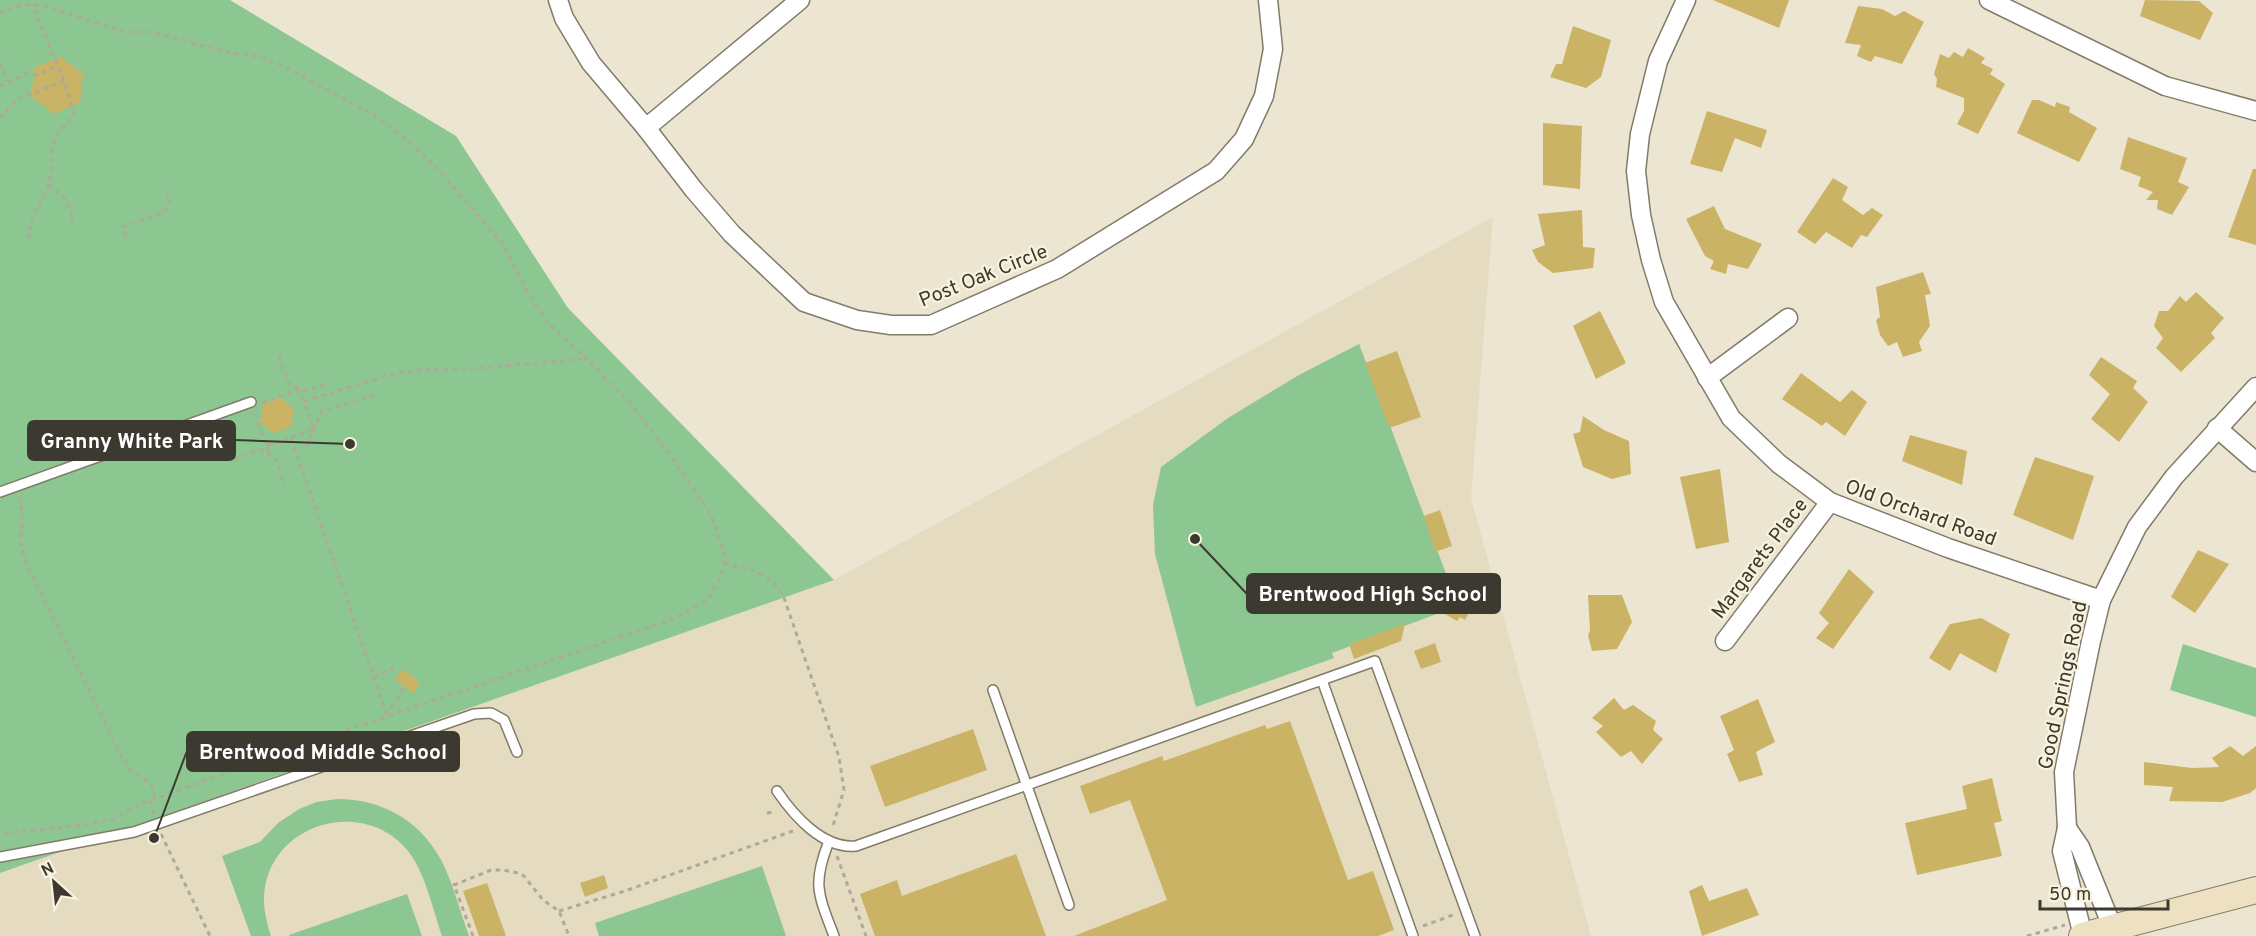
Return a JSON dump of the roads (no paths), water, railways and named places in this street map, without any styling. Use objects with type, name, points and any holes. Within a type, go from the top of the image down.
[{"type":"main road","points":[[2082,936],[2114,932],[2256,890]]},
{"type":"street","name":"Post Oak Circle","points":[[558,0],[564,18],[591,63],[732,234],[804,302],[858,320],[891,325],[931,325],[1057,269],[1216,171],[1244,139],[1264,96],[1273,49],[1268,0]]},
{"type":"street","points":[[646,128],[800,0]]},
{"type":"street","name":"Old Orchard Road","points":[[1686,0],[1658,61],[1651,83],[1640,134],[1636,171],[1641,215],[1664,302],[1731,418],[1779,464],[1830,502],[1948,548],[2101,600]]},
{"type":"street","points":[[1989,0],[2165,86],[2256,111]]},
{"type":"street","points":[[1707,378],[1788,318]]},
{"type":"street","name":"Good Springs Road","points":[[2082,936],[2062,851],[2067,828],[2064,772],[2101,600],[2137,526],[2174,477],[2256,387]]},
{"type":"street","points":[[2217,428],[2256,462]]},
{"type":"street","name":"Margarets Place","points":[[1725,641],[1830,502]]},
{"type":"street","name":"Good Springs Road","points":[[2067,828],[2080,847],[2114,932]]},
{"type":"lane","points":[[0,492],[251,404]]},
{"type":"lane","points":[[777,791],[796,815],[832,842],[851,846],[862,844],[1375,661],[1475,936]]},
{"type":"lane","points":[[1322,680],[1412,933]]},
{"type":"lane","points":[[993,690],[1069,905]]},
{"type":"lane","points":[[0,857],[134,832],[474,714],[491,713],[504,720],[517,752]]},
{"type":"lane","points":[[832,842],[820,864],[817,884],[818,894],[834,936]]},
{"type":"place","name":"Granny White Park","points":[[350,444]]},
{"type":"place","name":"Brentwood High School","points":[[1195,539]]},
{"type":"place","name":"Brentwood Middle School","points":[[154,838]]}]
